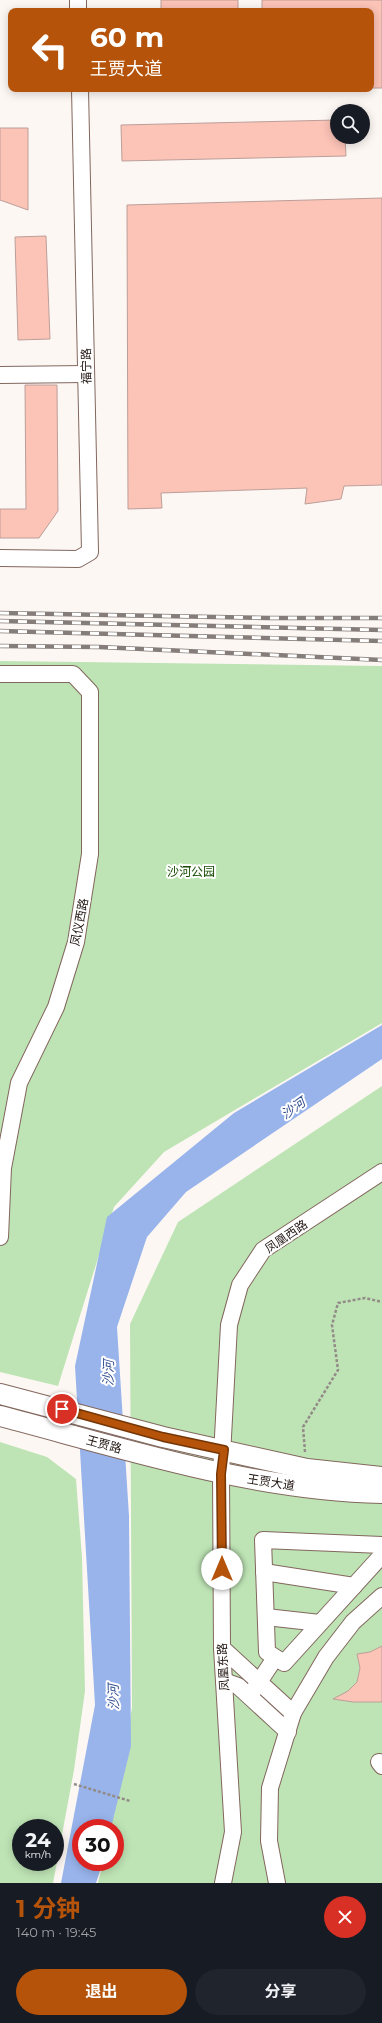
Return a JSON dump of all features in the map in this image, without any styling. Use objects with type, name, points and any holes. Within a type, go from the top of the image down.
[{"type":"main road","name":"王贾路","points":[[0,1394],[62,1409],[163,1437]]},
{"type":"main road","name":"王贾路","points":[[0,1416],[162,1460]]},
{"type":"main road","name":"王贾大道","points":[[163,1437],[307,1469],[382,1477]]},
{"type":"main road","name":"王贾大道","points":[[162,1460],[221,1474],[306,1488],[382,1492]]},
{"type":"street","name":"福宁路","points":[[0,558],[78,559],[90,552],[80,92]]},
{"type":"street","points":[[0,375],[86,374]]},
{"type":"street","name":"凤仪西路","points":[[0,674],[73,674],[90,692],[90,854],[76,942],[56,1007],[19,1083],[3,1168],[0,1237]]},
{"type":"street","name":"凤凰西路","points":[[224,1450],[229,1325],[240,1285],[263,1250],[382,1172]]},
{"type":"street","name":"凤凰东路","points":[[223,1883],[233,1832],[222,1648],[221,1474],[224,1450]]},
{"type":"street","points":[[382,1544],[263,1540],[267,1652],[284,1663],[382,1555]]},
{"type":"street","points":[[264,1572],[354,1586]]},
{"type":"street","points":[[277,1883],[269,1841],[270,1788],[293,1714],[326,1657],[353,1622],[382,1596]]},
{"type":"street","points":[[266,1617],[320,1623]]},
{"type":"street","points":[[222,1648],[293,1714]]},
{"type":"street","points":[[249,1697],[275,1658]]},
{"type":"street","points":[[224,1681],[238,1686],[288,1732]]},
{"type":"path","points":[[307,1469],[303,1427],[338,1370],[332,1325],[338,1303],[365,1298],[382,1302]]},
{"type":"path","points":[[74,1784],[130,1801]]},
{"type":"green space","name":"沙河公园","points":[[0,661],[382,666],[382,1023],[164,1152],[114,1207],[58,1386],[0,1372]]},
{"type":"green space","points":[[382,1086],[382,1883],[98,1883],[101,1871],[124,1871],[124,1819],[111,1819],[132,1708],[130,1324],[178,1222]]},
{"type":"green space","points":[[0,1442],[47,1457],[76,1479],[82,1557],[85,1691],[74,1770],[64,1824],[64,1819],[12,1819],[12,1871],[55,1871],[53,1883],[0,1883]]},
{"type":"water","name":"沙河","points":[[382,1025],[382,1059],[186,1192],[147,1237],[117,1327],[129,1516],[131,1746],[113,1819],[73,1819],[95,1705],[75,1366],[107,1217],[234,1113]]},
{"type":"water","points":[[72,1825],[72,1871],[100,1871],[96,1883],[61,1883]]},
{"type":"building","points":[[161,0],[238,0],[238,8],[161,8]]},
{"type":"building","points":[[262,0],[382,0],[382,88],[374,88],[374,8],[262,8]]},
{"type":"building","points":[[330,120],[330,144],[345,144],[346,156],[122,161],[121,125]]},
{"type":"building","points":[[0,128],[28,128],[28,210],[0,200]]},
{"type":"building","points":[[382,198],[382,485],[344,486],[341,499],[305,504],[307,488],[161,493],[162,508],[128,509],[127,205]]},
{"type":"building","points":[[46,236],[50,339],[18,340],[15,237]]},
{"type":"building","points":[[25,385],[57,385],[58,511],[39,538],[0,538],[0,509],[26,509]]},
{"type":"building","points":[[382,1646],[382,1702],[353,1702],[333,1699],[348,1691],[357,1682],[360,1668],[357,1654],[370,1652]]},
{"type":"railway","points":[[0,613],[270,618],[382,618]]},
{"type":"railway","points":[[0,621],[382,630]]},
{"type":"railway","points":[[0,631],[382,641]]},
{"type":"railway","points":[[0,646],[99,647],[382,660]]},
{"type":"route","points":[[62,1409],[163,1437],[224,1450],[221,1474],[222,1569]]}]
